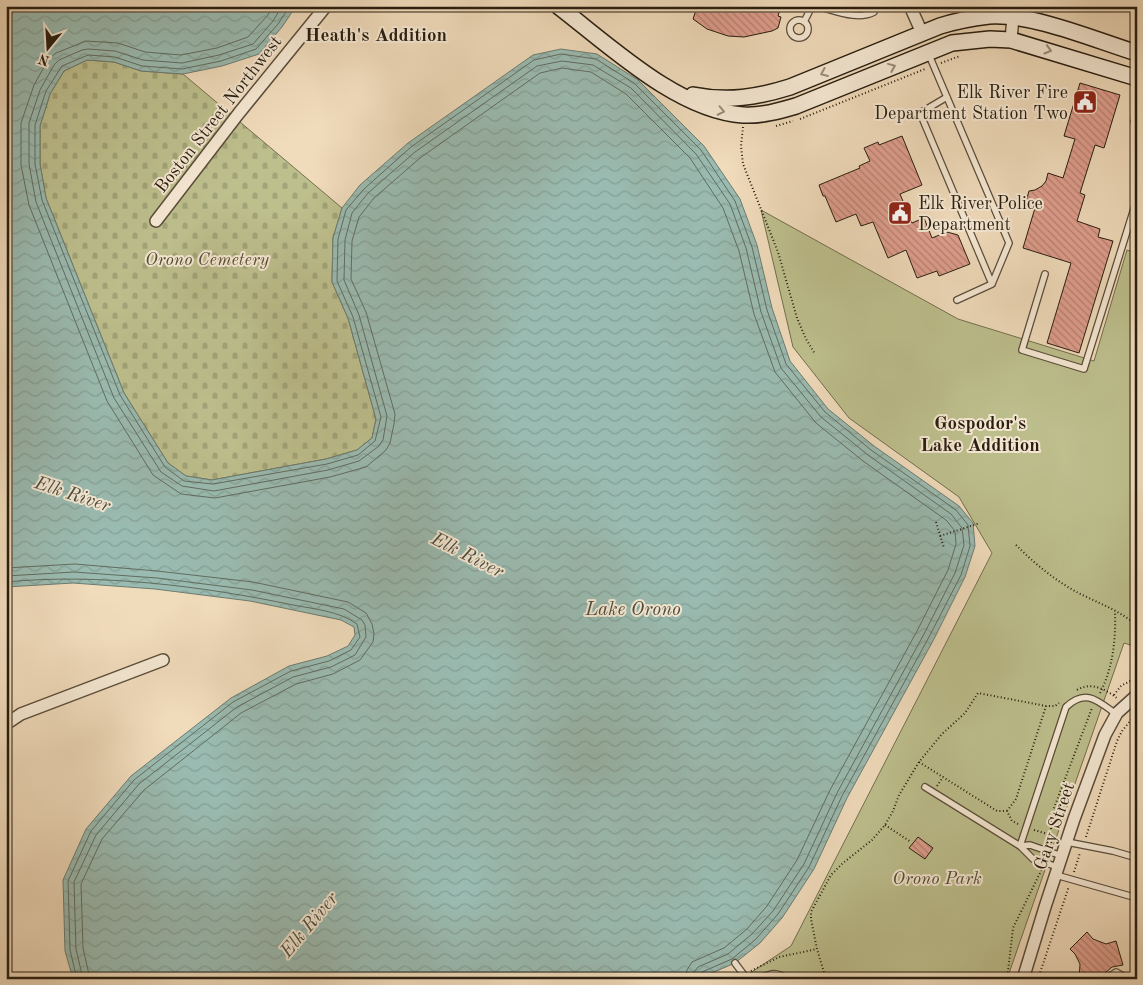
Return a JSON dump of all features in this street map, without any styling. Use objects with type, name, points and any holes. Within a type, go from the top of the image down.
[{"type":"street","name":"Boston Street Northwest","points":[[156,221],[239,113],[326,6]]},
{"type":"street","points":[[558,6],[661,84],[680,96],[711,109],[745,115],[762,114],[796,106],[931,59],[952,44],[971,40],[1011,40],[1137,78]]},
{"type":"street","points":[[910,6],[922,33]]},
{"type":"street","points":[[661,84],[691,95],[708,98],[727,99],[761,95],[790,87],[922,33],[959,20],[990,16],[1013,17],[1053,26],[1137,53]]},
{"type":"street","points":[[1011,40],[1013,17]]},
{"type":"street","points":[[6,724],[21,714],[163,660]]},
{"type":"street","name":"Gary Street","points":[[1023,979],[1062,856],[1105,734],[1116,714],[1137,695]]},
{"type":"lane","points":[[804,22],[814,6],[867,16],[874,12],[876,6]]},
{"type":"lane","points":[[931,59],[1009,243],[992,284],[957,300]]},
{"type":"lane","points":[[947,97],[920,113],[992,284]]},
{"type":"lane","points":[[1045,274],[1022,350],[1084,369],[1137,199]]},
{"type":"lane","points":[[1020,846],[1066,707],[1073,700],[1083,696],[1091,698],[1116,714]]},
{"type":"lane","points":[[925,787],[1020,846],[1033,859],[1057,871],[1137,898]]},
{"type":"lane","points":[[1067,842],[1137,858]]},
{"type":"lane","points":[[1020,846],[1030,845],[1062,856]]},
{"type":"lane","points":[[735,963],[746,976]]},
{"type":"lane","points":[[1105,979],[1116,972],[1128,979]]},
{"type":"lane","points":[[759,979],[769,974],[780,974],[787,979]]},
{"type":"path","points":[[774,126],[803,118],[931,59],[962,56]]},
{"type":"path","points":[[750,127],[743,127],[742,164],[778,252],[797,318],[815,354]]},
{"type":"path","points":[[936,522],[944,548]]},
{"type":"path","points":[[940,536],[980,523]]},
{"type":"path","points":[[1016,545],[1030,559],[1071,589],[1115,611],[1137,626]]},
{"type":"path","points":[[1102,689],[1110,669],[1115,642],[1115,611]]},
{"type":"path","points":[[1114,696],[1121,686],[1137,677]]},
{"type":"path","points":[[1073,693],[1080,688],[1088,686],[1102,689],[1121,702]]},
{"type":"path","points":[[826,979],[817,949],[811,912],[831,875],[872,840],[885,825],[899,795],[919,762],[942,734],[965,713],[978,693],[1046,706],[1054,706],[1060,702]]},
{"type":"path","points":[[1007,811],[1016,799],[1046,706]]},
{"type":"path","points":[[1051,845],[1054,808],[1087,716],[1092,707]]},
{"type":"path","points":[[919,762],[996,811],[1007,811]]},
{"type":"path","points":[[1007,811],[1012,821],[1018,825]]},
{"type":"path","points":[[885,825],[911,842]]},
{"type":"path","points":[[1032,829],[1051,835]]},
{"type":"path","points":[[1005,979],[1008,971],[1013,928],[1042,869]]},
{"type":"path","points":[[746,976],[779,957],[817,949]]},
{"type":"path","points":[[6,978],[10,979]]},
{"type":"green space","name":"Orono Cemetery","points":[[87,60],[114,62],[141,71],[183,74],[342,208],[333,238],[332,282],[348,318],[376,419],[372,438],[357,450],[326,459],[212,480],[186,476],[168,463],[124,393],[46,198],[40,164],[40,126],[50,94],[64,71]]},
{"type":"green space","name":"Orono Park","points":[[761,210],[958,319],[1094,361],[1127,250],[1137,253],[1137,647],[1124,643],[1007,979],[741,979],[791,946],[992,553],[959,497],[849,418],[793,347]]},
{"type":"water","name":"Lake Orono","points":[[6,6],[296,6],[282,27],[259,54],[222,66],[183,74],[141,71],[114,62],[87,60],[64,71],[50,94],[40,126],[40,164],[46,198],[124,393],[168,463],[186,476],[212,480],[326,459],[357,450],[372,438],[376,419],[348,318],[332,282],[333,238],[342,208],[360,185],[408,143],[533,55],[561,49],[597,54],[638,80],[704,146],[740,199],[757,245],[772,308],[790,361],[828,409],[874,446],[959,506],[973,523],[975,546],[965,577],[934,639],[847,798],[814,869],[782,918],[760,943],[735,963],[698,979],[73,979],[65,951],[63,880],[86,829],[131,776],[231,698],[289,666],[327,656],[348,646],[355,635],[354,627],[341,620],[250,601],[155,589],[73,583],[6,587]]},
{"type":"building","points":[[708,6],[781,6],[778,16],[781,17],[778,28],[772,31],[744,37],[728,36],[707,29],[693,19],[697,7],[707,9]]},
{"type":"building","points":[[1080,83],[1120,95],[1104,148],[1095,145],[1080,193],[1085,195],[1077,221],[1100,229],[1098,237],[1113,241],[1079,353],[1047,343],[1071,263],[1023,248],[1035,208],[1025,205],[1029,191],[1042,186],[1046,181],[1048,173],[1063,178],[1075,139],[1064,136]]},
{"type":"building","points":[[902,136],[922,185],[900,194],[912,223],[924,218],[932,238],[947,232],[958,235],[970,264],[939,276],[937,271],[917,278],[906,250],[888,258],[873,222],[861,226],[856,214],[836,222],[819,185],[860,168],[859,166],[870,161],[864,148],[878,142],[879,145]]},
{"type":"building","points":[[918,837],[933,848],[925,859],[909,848]]},
{"type":"building","points":[[1087,932],[1093,939],[1106,944],[1116,941],[1123,965],[1112,967],[1098,979],[1079,979],[1080,964],[1070,949]]},
{"type":"place","name":"Elk River Fire Department Station Two","points":[[1085,102]]},
{"type":"place","name":"Elk River Police Department","points":[[900,213]]},
{"type":"district","name":"Heath's Addition","points":[[376,34]]},
{"type":"district","name":"Gospodor's Lake Addition","points":[[980,433]]},
{"type":"water label","name":"Elk River","points":[[73,493]]},
{"type":"water label","name":"Elk River","points":[[468,554]]},
{"type":"water label","name":"Elk River","points":[[308,924]]}]
